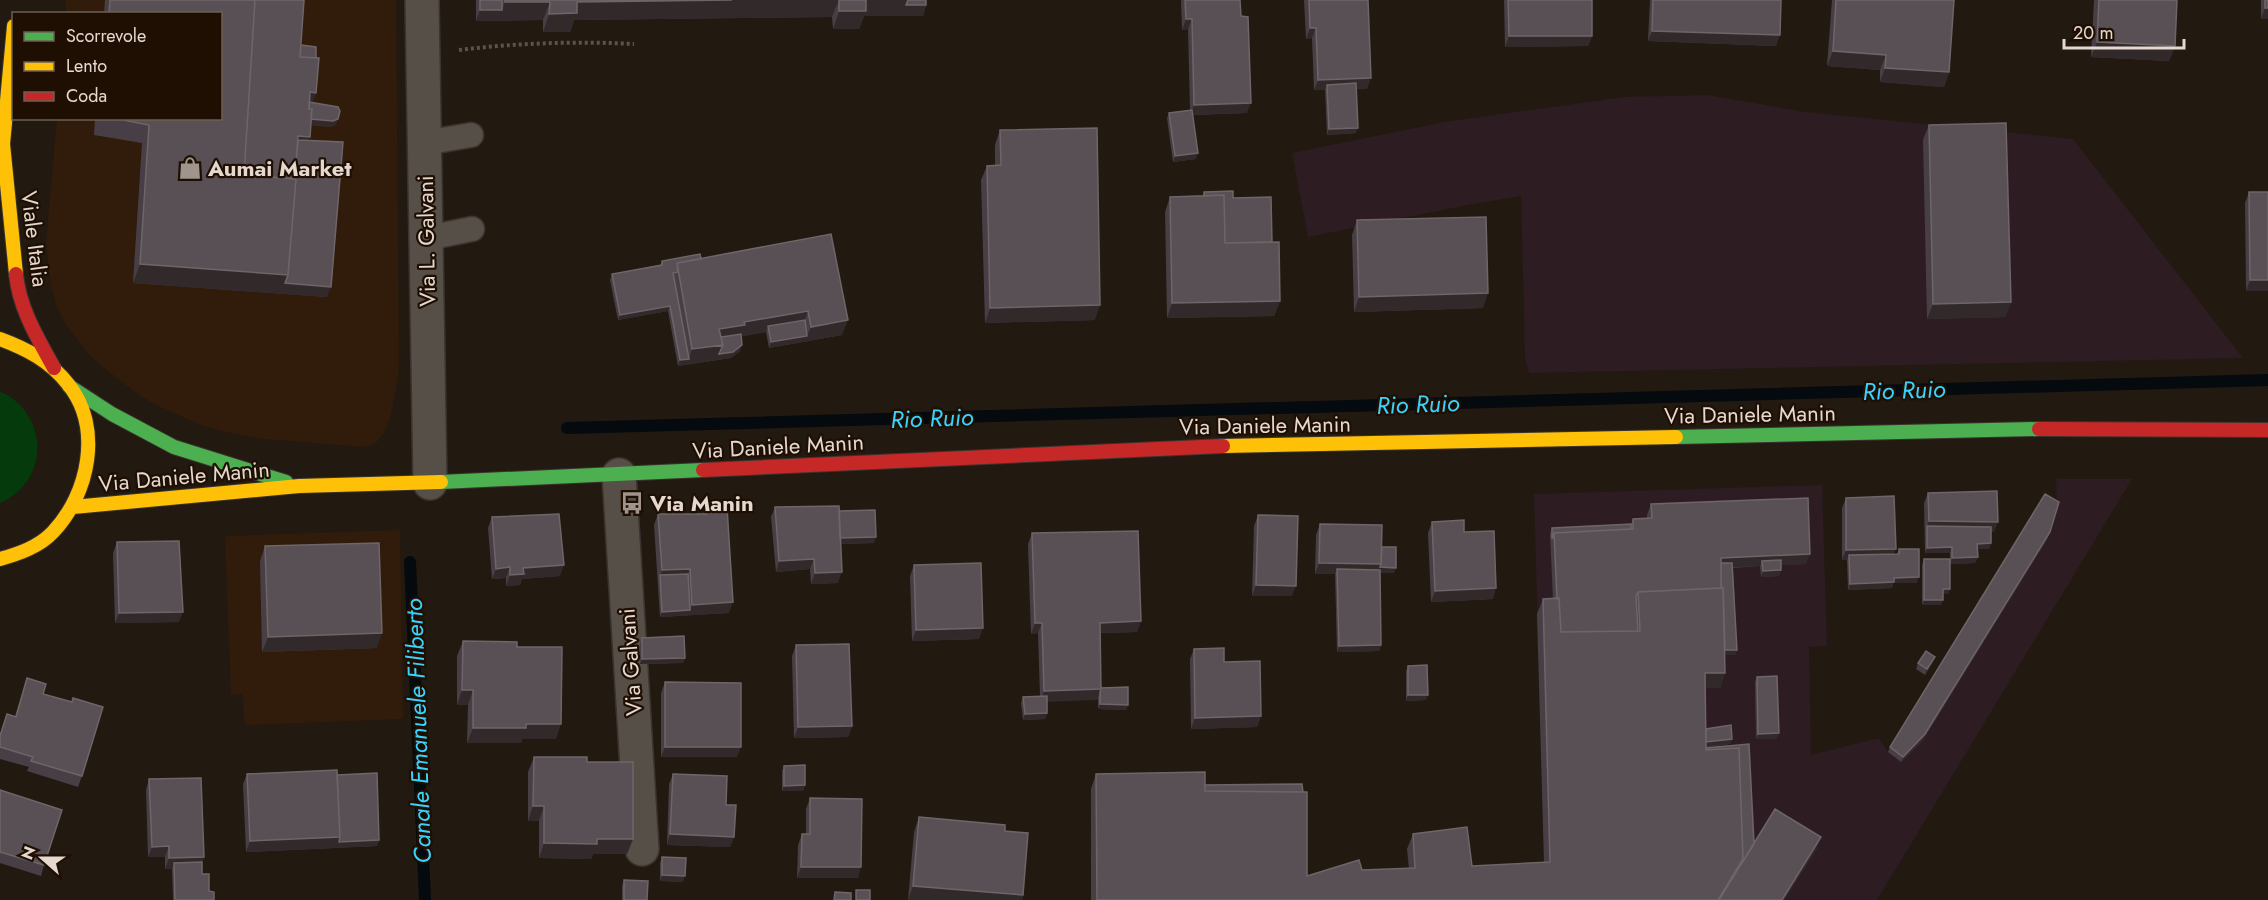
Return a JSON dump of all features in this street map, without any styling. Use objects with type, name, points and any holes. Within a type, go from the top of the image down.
[{"type":"main road","name":"Viale Italia","points":[[12,45],[1,148],[17,286],[30,323],[54,368]]},
{"type":"main road","points":[[0,339],[29,350],[54,368],[69,386],[84,413],[89,440],[86,475],[73,507],[51,534],[0,569]]},
{"type":"main road","name":"Via Daniele Manin","points":[[69,386],[112,414],[174,447],[299,486]]},
{"type":"main road","name":"Via Daniele Manin","points":[[73,507],[299,486],[619,475],[1185,447],[2044,429],[2268,430]]},
{"type":"main road","points":[[0,559],[23,552]]},
{"type":"street","name":"Via L. Galvani","points":[[422,0],[430,483]]},
{"type":"street","name":"Via Galvani","points":[[619,475],[642,849]]},
{"type":"lane","points":[[424,143],[471,135]]},
{"type":"lane","points":[[427,238],[472,229]]},
{"type":"path","points":[[452,51],[504,45],[552,43],[634,44]]},
{"type":"shaded area","points":[[66,0],[396,0],[399,371],[391,415],[384,433],[376,443],[366,447],[265,439],[203,426],[150,402],[127,386],[93,359],[66,325],[56,305],[51,286],[46,243],[57,120],[222,120],[222,12],[65,12]]},
{"type":"shaded area","points":[[1707,95],[1806,112],[2073,139],[2243,358],[1529,373],[1525,357],[1521,196],[1308,237],[1292,153],[1444,122],[1624,97]]},
{"type":"shaded area","points":[[2056,479],[2132,479],[1877,900],[1091,900],[1545,877],[1534,494],[1822,485],[1827,646],[1809,647],[1811,755],[1879,738],[1888,752],[2057,507]]},
{"type":"shaded area","points":[[400,530],[403,719],[245,725],[242,694],[231,695],[225,536]]},
{"type":"green space","points":[[0,392],[14,400],[25,411],[36,437],[37,450],[35,463],[23,487],[0,503]]},
{"type":"building","name":"Aumai Market","points":[[110,0],[255,0],[244,175],[296,179],[288,275],[140,264],[149,125],[123,120],[222,120],[222,12],[109,12]]},
{"type":"building","points":[[255,0],[304,0],[300,57],[319,58],[316,93],[310,92],[309,109],[312,109],[310,137],[298,136],[295,179],[244,175]]},
{"type":"building","points":[[480,0],[502,0],[502,10],[480,10]]},
{"type":"building","points":[[505,0],[732,0],[577,2],[577,13],[549,14],[550,2],[505,2]]},
{"type":"building","points":[[839,0],[866,0],[866,11],[839,11]]},
{"type":"building","points":[[908,0],[926,0],[926,5],[906,5]]},
{"type":"building","points":[[1185,0],[1240,0],[1241,16],[1248,17],[1251,103],[1194,105],[1192,19],[1186,19]]},
{"type":"building","points":[[1309,0],[1368,0],[1371,78],[1318,80],[1316,28],[1310,28]]},
{"type":"building","points":[[1508,0],[1592,0],[1592,36],[1509,36]]},
{"type":"building","points":[[1653,0],[1781,0],[1780,35],[1652,31]]},
{"type":"building","points":[[1836,0],[1954,0],[1949,72],[1885,68],[1886,55],[1833,51]]},
{"type":"building","points":[[2099,0],[2177,0],[2175,46],[2097,42]]},
{"type":"building","points":[[2265,0],[2268,0],[2268,8],[2265,8]]},
{"type":"building","points":[[301,45],[316,47],[316,58],[300,57]]},
{"type":"building","points":[[1356,83],[1358,128],[1329,129],[1327,85]]},
{"type":"building","points":[[309,102],[338,107],[340,111],[338,119],[333,121],[311,119],[312,109],[309,109]]},
{"type":"building","points":[[1192,110],[1198,153],[1175,156],[1169,113]]},
{"type":"building","points":[[2006,123],[2011,302],[1933,304],[1929,125]]},
{"type":"building","points":[[1097,128],[1100,305],[990,308],[987,166],[1001,165],[1000,130]]},
{"type":"building","points":[[298,140],[343,142],[331,287],[285,283],[288,275]]},
{"type":"building","points":[[1233,191],[1233,198],[1271,197],[1272,242],[1225,243],[1224,195],[1204,196],[1204,192]]},
{"type":"building","points":[[2249,192],[2268,192],[2268,280],[2250,280]]},
{"type":"building","points":[[1224,195],[1225,243],[1279,242],[1280,301],[1172,303],[1170,197]]},
{"type":"building","points":[[1486,217],[1488,293],[1359,297],[1357,220]]},
{"type":"building","points":[[831,234],[848,320],[811,327],[808,311],[744,322],[745,325],[719,329],[723,345],[692,349],[677,263]]},
{"type":"building","points":[[700,254],[701,259],[677,263],[678,272],[673,273],[689,359],[680,360],[670,306],[620,315],[612,274],[662,265],[662,261]]},
{"type":"building","points":[[805,320],[807,336],[771,342],[768,326]]},
{"type":"building","points":[[741,334],[742,345],[733,352],[719,354],[723,345],[721,337]]},
{"type":"building","points":[[1997,491],[1998,522],[1929,521],[1928,493]]},
{"type":"building","points":[[2045,494],[2059,502],[2050,532],[1925,734],[1903,757],[1890,747]]},
{"type":"building","points":[[1894,496],[1896,549],[1846,550],[1846,498]]},
{"type":"building","points":[[1808,498],[1810,554],[1721,558],[1721,588],[1638,592],[1636,596],[1638,631],[1561,632],[1554,533],[1633,529],[1633,519],[1652,518],[1651,504]]},
{"type":"building","points":[[839,506],[842,572],[815,573],[814,559],[779,561],[775,507]]},
{"type":"building","points":[[706,507],[727,507],[733,602],[692,605],[690,569],[662,570],[658,514],[707,514]]},
{"type":"building","points":[[875,510],[876,537],[840,538],[839,511]]},
{"type":"building","points":[[559,514],[564,565],[523,568],[524,574],[510,575],[510,567],[496,569],[492,517]]},
{"type":"building","points":[[1258,515],[1298,516],[1296,586],[1256,585]]},
{"type":"building","points":[[1464,520],[1464,532],[1494,531],[1496,588],[1435,591],[1432,522]]},
{"type":"building","points":[[1320,524],[1382,525],[1381,564],[1319,563]]},
{"type":"building","points":[[1631,524],[1631,529],[1554,533],[1552,539],[1552,528]]},
{"type":"building","points":[[1927,526],[1991,527],[1991,543],[1977,544],[1978,557],[1952,558],[1952,547],[1927,548]]},
{"type":"building","points":[[1138,531],[1141,621],[1100,623],[1101,689],[1044,691],[1042,623],[1035,623],[1032,533]]},
{"type":"building","points":[[179,541],[183,612],[119,613],[117,542]]},
{"type":"building","points":[[379,543],[382,633],[268,637],[265,546]]},
{"type":"building","points":[[1382,547],[1396,547],[1396,568],[1380,567]]},
{"type":"building","points":[[1899,549],[1919,549],[1919,577],[1894,578],[1894,582],[1850,584],[1849,555],[1899,554]]},
{"type":"building","points":[[1924,559],[1950,559],[1950,589],[1943,589],[1943,600],[1924,600]]},
{"type":"building","points":[[1781,560],[1781,570],[1763,571],[1762,561]]},
{"type":"building","points":[[981,563],[983,628],[916,630],[914,565]]},
{"type":"building","points":[[1721,563],[1732,563],[1737,650],[1725,650]]},
{"type":"building","points":[[1337,569],[1380,570],[1381,645],[1339,646]]},
{"type":"building","points":[[688,574],[690,610],[662,612],[660,575]]},
{"type":"building","points":[[1723,588],[1725,673],[1705,673],[1706,750],[1739,748],[1743,859],[1718,900],[1097,900],[1096,774],[1205,772],[1205,791],[1307,792],[1307,876],[1359,860],[1362,870],[1415,868],[1413,834],[1467,827],[1472,866],[1550,862],[1543,599],[1559,598],[1561,632],[1640,631],[1638,592]]},
{"type":"building","points":[[684,636],[685,658],[642,659],[642,638]]},
{"type":"building","points":[[463,641],[517,642],[517,647],[562,647],[561,724],[526,724],[526,728],[473,728],[473,690],[462,690]]},
{"type":"building","points":[[849,644],[852,726],[798,727],[796,645]]},
{"type":"building","points":[[1224,648],[1224,662],[1260,661],[1261,716],[1195,718],[1194,649]]},
{"type":"building","points":[[1926,651],[1935,657],[1927,669],[1918,663]]},
{"type":"building","points":[[1427,665],[1428,695],[1408,695],[1408,666]]},
{"type":"building","points":[[1777,676],[1779,733],[1758,734],[1757,677]]},
{"type":"building","points":[[27,678],[46,684],[43,694],[72,702],[73,698],[103,707],[82,776],[31,761],[33,757],[0,747],[0,736],[7,714],[16,717]]},
{"type":"building","points":[[665,682],[741,683],[741,747],[665,747]]},
{"type":"building","points":[[1128,687],[1128,705],[1100,704],[1101,688]]},
{"type":"building","points":[[1047,696],[1047,713],[1025,714],[1023,697]]},
{"type":"building","points":[[1731,725],[1732,739],[1706,742],[1706,729]]},
{"type":"building","points":[[1749,744],[1754,844],[1742,863],[1739,748],[1706,750],[1706,748]]},
{"type":"building","points":[[534,757],[587,757],[587,762],[633,762],[633,839],[597,839],[597,844],[544,843],[544,806],[533,806]]},
{"type":"building","points":[[805,765],[805,785],[784,786],[784,766]]},
{"type":"building","points":[[337,770],[340,837],[250,841],[247,774]]},
{"type":"building","points":[[377,773],[379,840],[339,842],[337,775]]},
{"type":"building","points":[[673,774],[727,776],[726,805],[736,805],[734,837],[670,834]]},
{"type":"building","points":[[201,778],[204,857],[169,858],[169,846],[152,847],[149,779]]},
{"type":"building","points":[[1302,784],[1303,792],[1205,791],[1205,785]]},
{"type":"building","points":[[0,790],[62,810],[44,865],[0,852]]},
{"type":"building","points":[[810,798],[862,799],[861,867],[801,867],[802,834],[810,834]]},
{"type":"building","points":[[1775,809],[1821,837],[1782,900],[1719,900]]},
{"type":"building","points":[[919,817],[1005,825],[1005,831],[1028,833],[1023,895],[913,886]]},
{"type":"building","points":[[662,857],[686,858],[685,876],[662,875]]},
{"type":"building","points":[[202,862],[202,874],[209,874],[209,891],[214,892],[214,900],[175,900],[174,863]]},
{"type":"building","points":[[624,880],[648,881],[647,900],[624,900]]},
{"type":"building","points":[[856,890],[870,890],[870,900],[856,900]]},
{"type":"building","points":[[835,892],[851,893],[851,900],[834,900]]},
{"type":"waterway","name":"Rio Ruio","points":[[567,428],[2268,380]]},
{"type":"waterway","name":"Canale Emanuele Filiberto","points":[[410,562],[425,900]]},
{"type":"traffic: fast","points":[[69,386],[112,414],[174,447],[286,482]]},
{"type":"traffic: fast","points":[[1676,437],[2039,429]]},
{"type":"traffic: fast","points":[[441,482],[703,470]]},
{"type":"traffic: slow","points":[[12,47],[3,144],[16,274]]},
{"type":"traffic: slow","points":[[0,339],[37,357],[54,369],[68,384],[79,401],[88,440],[83,480],[65,516],[53,532],[35,546],[0,559]]},
{"type":"traffic: slow","points":[[1223,446],[1676,437]]},
{"type":"traffic: slow","points":[[73,507],[299,486],[441,482]]},
{"type":"traffic: jam","points":[[16,274],[25,311],[54,368]]},
{"type":"traffic: jam","points":[[2039,429],[2268,430]]},
{"type":"traffic: jam","points":[[703,470],[1223,446]]},
{"type":"place","name":"Aumai Market","points":[[190,168]]},
{"type":"place","name":"Via Manin","points":[[632,503]]}]
